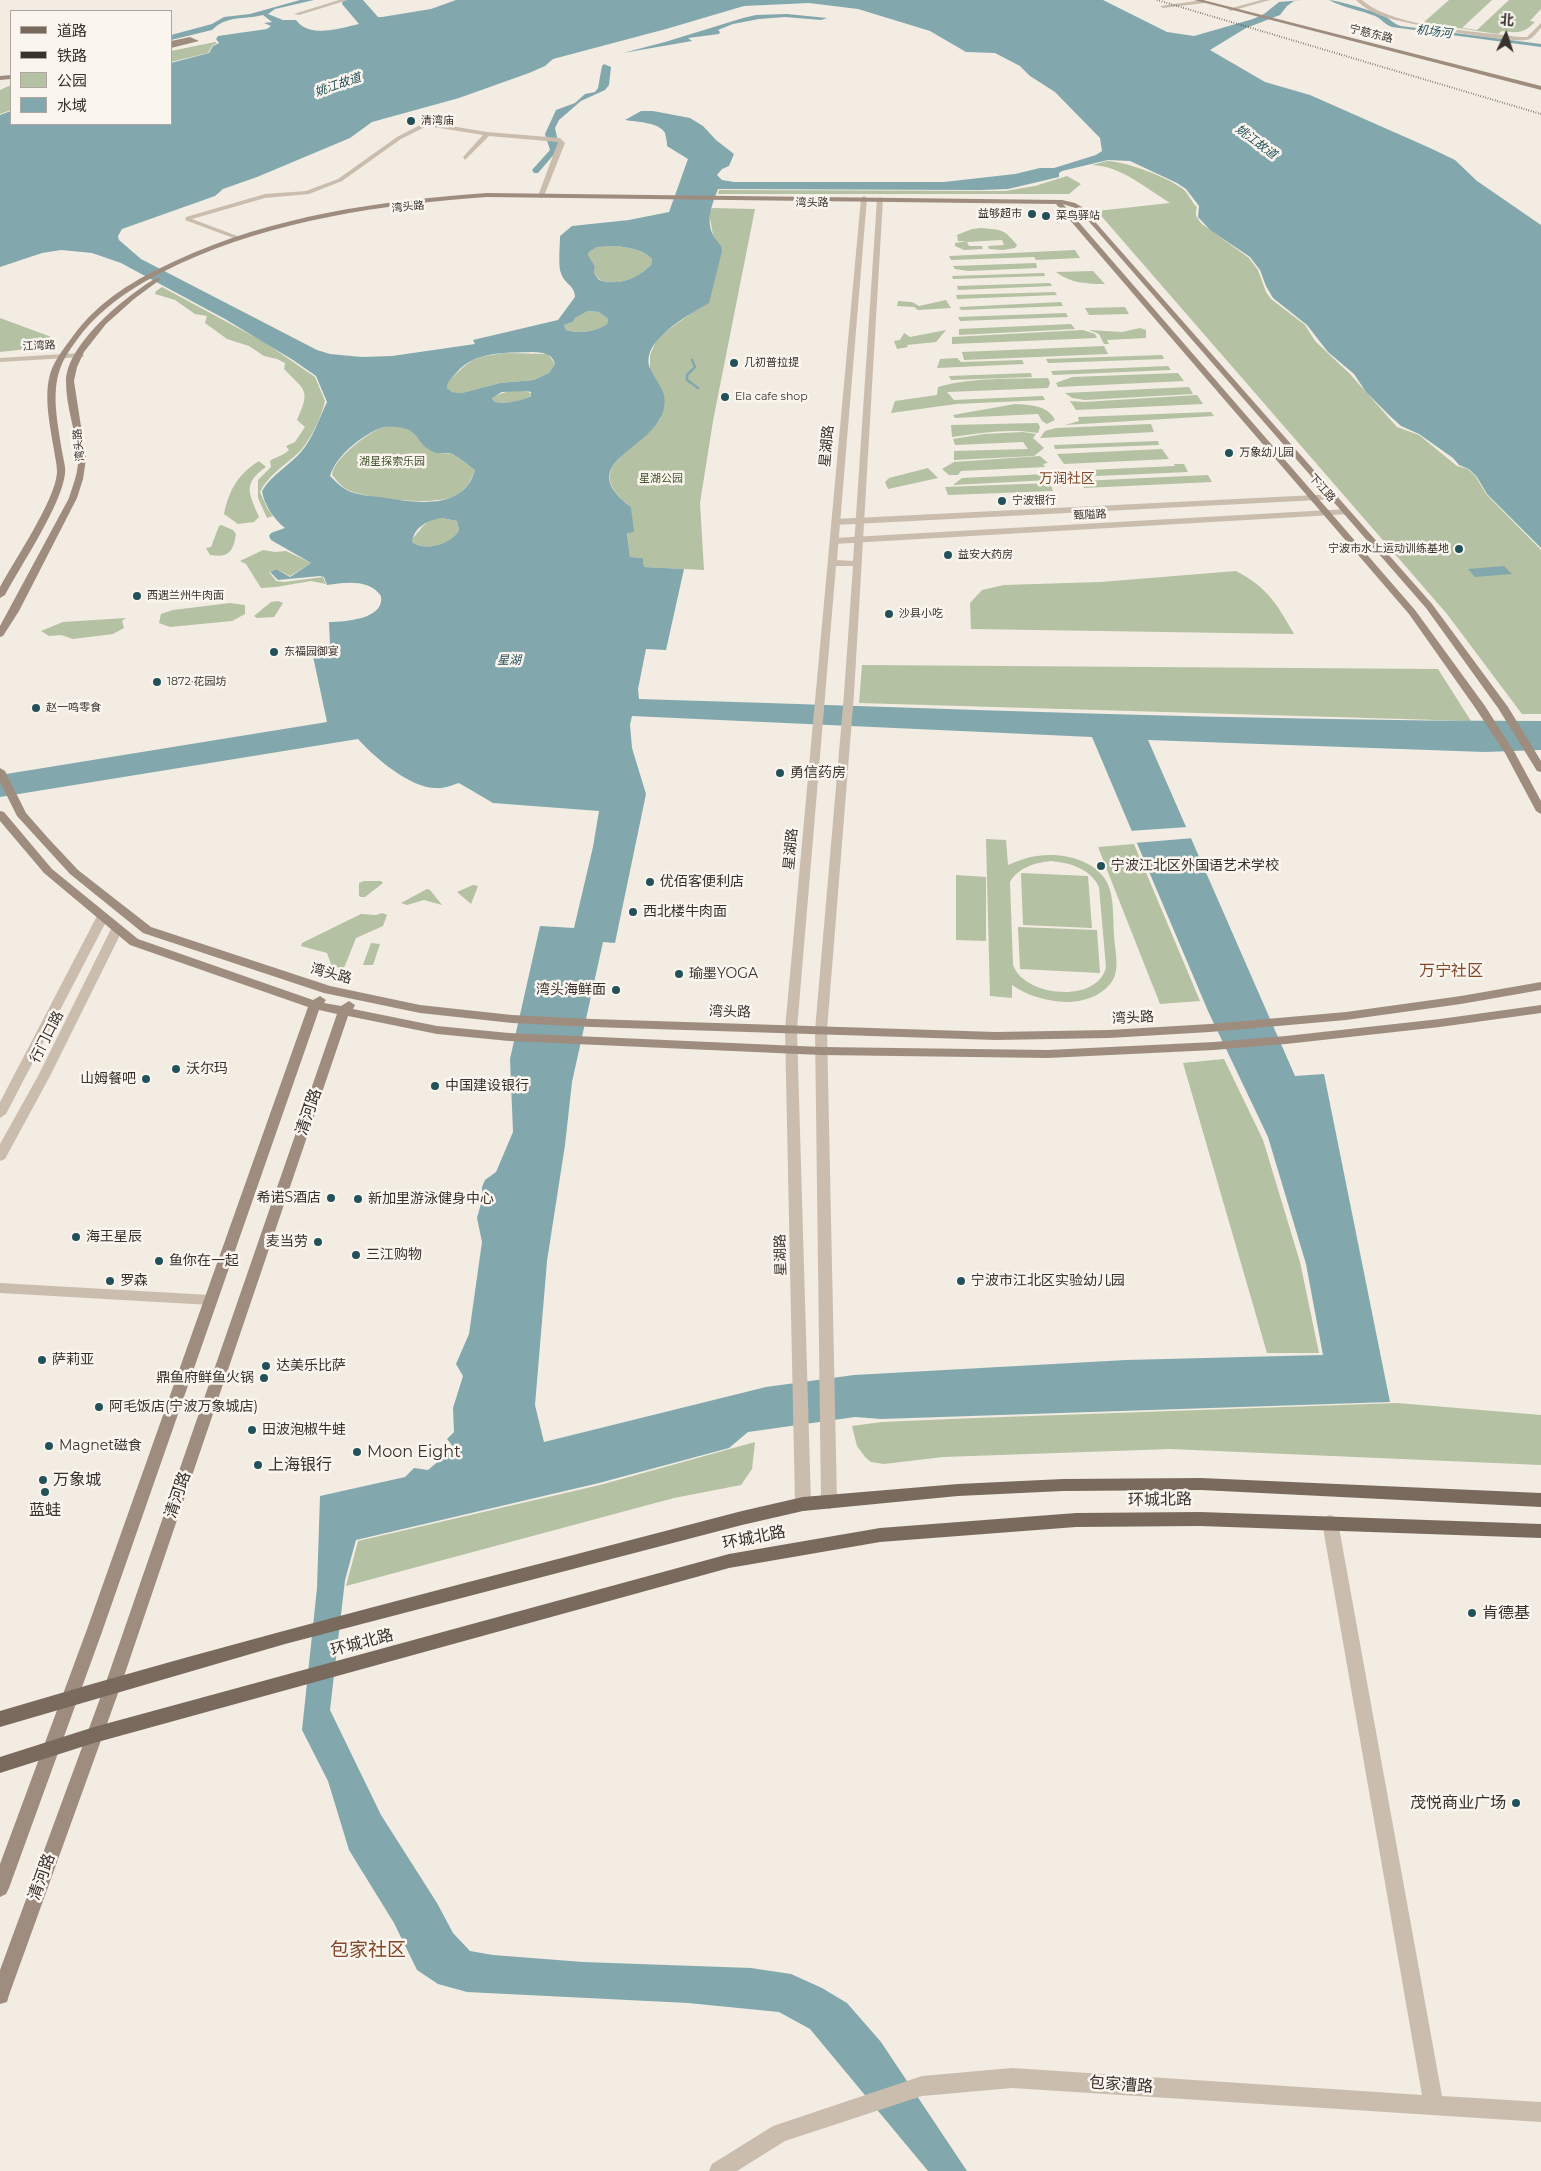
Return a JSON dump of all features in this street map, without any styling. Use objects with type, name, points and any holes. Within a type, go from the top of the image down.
[{"type":"main road","name":"宁慈东路","points":[[1200,1],[1541,88]]},
{"type":"main road","name":"湾头路","points":[[0,595],[42,519],[59,482],[61,473],[52,390],[54,374],[63,356],[96,312],[146,277],[190,255],[238,238],[323,215],[379,205],[478,196],[670,199]]},
{"type":"main road","name":"湾头路","points":[[1,630],[14,611],[69,505],[79,479],[82,459],[70,381],[71,372],[80,355],[106,319],[157,280],[180,267],[248,240],[356,212],[474,201],[720,199],[1058,202],[1076,206]]},
{"type":"main road","name":"湾头路","points":[[880,201],[1063,209],[1076,206]]},
{"type":"main road","name":"下江路","points":[[1058,202],[1412,612],[1481,708],[1510,753],[1541,811]]},
{"type":"main road","name":"下江路","points":[[1076,206],[1335,497],[1429,606],[1503,707],[1541,769]]},
{"type":"main road","name":"湾头路","points":[[0,771],[21,814],[74,872],[147,930],[328,990],[420,1010],[512,1019],[592,1023],[996,1036],[1109,1034],[1278,1023],[1346,1016],[1461,1000],[1541,986]]},
{"type":"main road","points":[[0,814],[48,871],[134,942],[315,1005],[427,1029],[509,1037],[790,1050],[1048,1054],[1214,1046],[1286,1040],[1440,1023],[1541,1008]]},
{"type":"main road","name":"清河路","points":[[0,1888],[70,1698],[315,1005],[328,990]]},
{"type":"main road","name":"清河路","points":[[0,1995],[113,1684],[344,1011],[355,996]]},
{"type":"main road","name":"环城北路","points":[[0,1719],[113,1684],[494,1582],[803,1504],[958,1490],[1063,1485],[1191,1484],[1541,1500]]},
{"type":"main road","name":"环城北路","points":[[0,1765],[94,1735],[729,1561],[880,1534],[1076,1520],[1200,1519],[1541,1530]]},
{"type":"street","points":[[297,14],[328,2],[344,0]]},
{"type":"street","points":[[1231,9],[1267,0]]},
{"type":"street","points":[[1359,0],[1366,8],[1412,23],[1520,39],[1529,38],[1541,25]]},
{"type":"street","points":[[1163,6],[1200,1]]},
{"type":"street","points":[[238,238],[188,220],[188,218],[265,196],[307,193],[340,180],[399,138],[426,124],[487,134],[560,140],[562,143],[541,196]]},
{"type":"street","points":[[465,158],[487,134]]},
{"type":"street","name":"星湖路","points":[[803,1504],[790,1050],[864,201]]},
{"type":"street","points":[[829,1502],[820,1051],[850,694],[880,201]]},
{"type":"street","points":[[862,218],[879,220]]},
{"type":"street","name":"江湾路","points":[[0,360],[80,355]]},
{"type":"street","name":"甄隘路","points":[[836,522],[1335,497]]},
{"type":"street","name":"甄隘路","points":[[834,541],[1347,512]]},
{"type":"street","points":[[832,563],[858,564]]},
{"type":"street","name":"行门口路","points":[[0,1114],[103,916]]},
{"type":"street","name":"行门口路","points":[[0,1156],[44,1076],[117,928]]},
{"type":"street","points":[[0,1288],[210,1300]]},
{"type":"street","points":[[1330,1522],[1434,2105]]},
{"type":"street","name":"包家漕路","points":[[719,2171],[780,2134],[922,2086],[1003,2078],[1541,2112]]},
{"type":"green space","points":[[1449,0],[1492,0],[1462,28],[1477,30],[1509,0],[1541,0],[1541,9],[1530,21],[1535,22],[1524,31],[1516,32],[1502,31],[1498,34],[1423,23]]},
{"type":"green space","points":[[217,43],[212,46],[208,53],[172,62],[172,51]]},
{"type":"green space","points":[[10,85],[10,110],[0,114],[0,90]]},
{"type":"green space","points":[[1107,161],[1147,171],[1183,189],[1197,207],[1196,216],[1202,224],[1249,258],[1258,270],[1266,292],[1271,299],[1305,325],[1315,341],[1350,374],[1397,427],[1419,435],[1457,466],[1468,469],[1476,477],[1486,494],[1541,550],[1541,714],[1522,714],[1447,614],[1097,211],[1170,203],[1113,169],[1092,165]]},
{"type":"green space","points":[[1067,176],[1081,184],[1069,194],[718,194],[719,190],[1005,191],[1035,186]]},
{"type":"green space","name":"星湖公园","points":[[712,208],[755,209],[713,421],[700,503],[704,570],[644,567],[643,558],[630,557],[627,532],[633,532],[631,507],[616,493],[610,481],[611,470],[618,460],[651,430],[661,418],[650,369],[650,355],[661,335],[693,312],[713,235],[709,213]]},
{"type":"green space","points":[[981,228],[1002,231],[1017,245],[1015,248],[1003,250],[989,249],[988,246],[1004,245],[1002,240],[967,242],[969,246],[982,246],[983,249],[964,250],[955,246],[955,243],[967,241],[958,241],[957,235],[972,229]]},
{"type":"green space","points":[[617,246],[644,253],[652,259],[651,265],[640,274],[621,282],[600,280],[594,273],[595,266],[588,255],[589,252],[597,247]]},
{"type":"green space","points":[[1075,250],[1080,258],[1036,260],[1034,257],[951,260],[949,256]]},
{"type":"green space","points":[[1036,263],[1037,268],[968,271],[955,269],[953,266]]},
{"type":"green space","points":[[1093,271],[1105,284],[1079,282],[1067,279],[1056,272]]},
{"type":"green space","points":[[1044,273],[1045,276],[953,279],[952,276]]},
{"type":"green space","points":[[1050,283],[1052,286],[958,290],[957,286]]},
{"type":"green space","points":[[162,287],[264,342],[315,377],[325,401],[321,416],[310,438],[300,451],[271,476],[260,492],[273,516],[267,518],[258,498],[258,480],[271,467],[270,461],[289,450],[286,446],[295,442],[305,427],[297,420],[304,402],[304,391],[284,369],[285,363],[264,356],[249,346],[227,339],[205,323],[207,316],[195,314],[175,300],[155,294]]},
{"type":"green space","points":[[1055,292],[1057,295],[957,299],[956,295]]},
{"type":"green space","points":[[946,300],[951,308],[918,310],[914,307],[897,306],[898,301],[912,302],[919,306]]},
{"type":"green space","points":[[1061,302],[1063,306],[961,310],[959,307]]},
{"type":"green space","points":[[1125,307],[1129,314],[1089,315],[1085,308]]},
{"type":"green space","points":[[588,311],[599,312],[608,319],[607,324],[587,332],[566,330],[564,325],[573,322],[575,318]]},
{"type":"green space","points":[[1066,313],[1068,317],[960,321],[958,317]]},
{"type":"green space","points":[[0,318],[54,338],[55,342],[46,347],[0,352]]},
{"type":"green space","points":[[1071,324],[1075,329],[959,335],[959,329]]},
{"type":"green space","points":[[1140,328],[1146,330],[1146,338],[1107,340],[1109,344],[1104,344],[1099,334],[1089,330],[1122,332]]},
{"type":"green space","points":[[946,330],[936,342],[907,345],[908,347],[897,349],[894,341],[900,340],[904,333],[910,337]]},
{"type":"green space","points":[[1083,330],[1095,334],[1097,338],[952,344],[952,337]]},
{"type":"green space","points":[[1104,346],[1108,354],[964,360],[962,352]]},
{"type":"green space","points":[[504,353],[548,354],[555,364],[549,373],[534,380],[500,383],[462,393],[452,392],[447,388],[451,379],[472,361],[477,358]]},
{"type":"green space","points":[[1162,355],[1164,359],[1048,363],[1046,359]]},
{"type":"green space","points":[[957,358],[961,362],[1022,360],[1024,364],[937,368],[940,359]]},
{"type":"green space","points":[[1168,366],[1171,370],[1053,375],[1051,371]]},
{"type":"green space","points":[[1031,373],[1032,377],[951,380],[949,376]]},
{"type":"green space","points":[[1178,373],[1184,381],[1058,387],[1056,383],[1072,377]]},
{"type":"green space","points":[[1048,378],[1050,383],[1048,388],[947,392],[954,400],[1043,396],[1045,400],[956,404],[891,413],[895,401],[937,395],[938,387],[951,384],[993,379]]},
{"type":"green space","points":[[1189,387],[1193,394],[1085,400],[1072,398],[1065,393]]},
{"type":"green space","points":[[509,391],[526,391],[532,394],[520,401],[504,403],[495,402],[492,397]]},
{"type":"green space","points":[[1197,395],[1203,404],[1076,410],[1070,401],[1084,402]]},
{"type":"green space","points":[[1015,404],[1032,406],[1048,411],[1055,420],[1047,424],[1042,421],[1038,414],[955,418],[953,415]]},
{"type":"green space","points":[[1211,412],[1214,416],[1065,425],[1079,421],[1078,417]]},
{"type":"green space","points":[[1038,423],[1040,427],[1038,433],[1005,431],[952,437],[951,425]]},
{"type":"green space","points":[[1151,424],[1154,432],[1040,438],[1045,431],[1056,428]]},
{"type":"green space","name":"湖星探索乐园","points":[[395,426],[410,429],[432,451],[451,454],[461,460],[475,470],[468,485],[455,496],[433,501],[375,497],[349,491],[332,475],[334,469],[352,447],[383,427]]},
{"type":"green space","points":[[1023,432],[1036,434],[1033,438],[1044,448],[1034,456],[954,460],[954,451],[1028,449],[1023,442],[955,445],[953,439],[984,434]]},
{"type":"green space","points":[[1158,441],[1159,445],[1055,449],[1054,445]]},
{"type":"green space","points":[[1162,449],[1169,459],[1064,464],[1057,454]]},
{"type":"green space","points":[[1040,456],[1048,463],[1043,464],[1045,467],[961,471],[958,475],[949,475],[942,469],[954,462]]},
{"type":"green space","points":[[259,461],[266,467],[253,479],[250,495],[259,517],[254,522],[238,524],[224,514],[229,497],[245,471]]},
{"type":"green space","points":[[1174,464],[1184,464],[1188,472],[1097,476],[1079,472],[1068,473],[1067,471],[1175,466]]},
{"type":"green space","points":[[928,468],[938,478],[888,489],[885,482],[889,478]]},
{"type":"green space","points":[[1047,474],[1050,480],[953,485],[962,478]]},
{"type":"green space","points":[[1208,475],[1212,482],[1084,488],[1082,481]]},
{"type":"green space","points":[[1050,483],[1053,491],[948,495],[945,487]]},
{"type":"green space","points":[[442,518],[457,521],[459,530],[456,535],[438,545],[424,546],[412,542],[412,539],[424,525],[435,519]]},
{"type":"green space","points":[[221,525],[233,530],[236,534],[233,545],[229,552],[222,556],[210,555],[206,548],[211,547]]},
{"type":"green space","points":[[263,550],[286,551],[311,563],[290,576],[276,569],[269,572],[276,581],[284,582],[323,577],[326,584],[311,581],[261,588],[246,564],[240,561]]},
{"type":"green space","points":[[1236,571],[1264,590],[1294,634],[971,629],[970,603],[982,590],[1004,585],[1101,582]]},
{"type":"green space","points":[[278,601],[283,603],[274,617],[257,618],[254,616],[271,602]]},
{"type":"green space","points":[[230,603],[245,605],[245,614],[232,621],[170,627],[159,623],[161,614],[173,610]]},
{"type":"green space","points":[[126,618],[122,621],[124,628],[113,634],[73,639],[61,635],[49,636],[41,631],[63,622]]},
{"type":"green space","points":[[862,665],[1438,669],[1471,721],[859,703]]},
{"type":"green space","points":[[986,839],[1006,840],[1008,865],[1022,859],[1048,855],[1070,857],[1091,865],[1106,880],[1113,907],[1116,967],[1110,984],[1100,993],[1088,999],[1075,1001],[1048,1000],[1022,991],[1012,985],[1012,998],[990,996]],"holes":[[[1045,862],[1072,865],[1085,871],[1099,887],[1106,967],[1100,979],[1090,987],[1076,991],[1061,992],[1031,984],[1020,976],[1013,965],[1010,882],[1022,869]]]},
{"type":"green space","points":[[1134,844],[1200,1001],[1160,1004],[1098,847]]},
{"type":"green space","points":[[1021,873],[1088,876],[1092,928],[1023,925]]},
{"type":"green space","points":[[956,875],[986,877],[986,941],[956,940]]},
{"type":"green space","points":[[364,881],[381,881],[383,883],[365,897],[361,897],[359,896],[359,883]]},
{"type":"green space","points":[[473,885],[478,886],[471,904],[457,892]]},
{"type":"green space","points":[[427,889],[430,890],[442,905],[424,900],[407,905],[401,903]]},
{"type":"green space","points":[[382,913],[387,915],[383,926],[356,938],[344,968],[332,967],[327,953],[301,946],[302,943],[361,914],[376,915]]},
{"type":"green space","points":[[1018,927],[1097,930],[1100,973],[1020,969]]},
{"type":"green space","points":[[371,943],[380,944],[373,965],[363,965]]},
{"type":"green space","points":[[1224,1059],[1263,1140],[1300,1262],[1319,1353],[1267,1353],[1183,1063]]},
{"type":"green space","points":[[1397,1403],[1541,1415],[1541,1465],[1170,1449],[943,1457],[884,1464],[871,1462],[865,1457],[857,1446],[852,1426],[882,1422],[975,1418]]},
{"type":"green space","points":[[755,1442],[752,1469],[741,1485],[674,1498],[346,1586],[358,1541],[600,1485]]},
{"type":"water","points":[[300,0],[314,0],[275,9],[268,14],[283,20],[296,20],[302,26],[309,29],[326,31],[359,24],[342,4],[343,0],[363,0],[378,17],[382,17],[431,9],[456,0],[1103,0],[1167,32],[1194,36],[1253,19],[1264,14],[1279,2],[1302,0],[1294,1],[1280,15],[1246,28],[1210,50],[1265,82],[1310,95],[1455,160],[1477,181],[1541,225],[1541,548],[1487,494],[1477,477],[1469,469],[1459,465],[1453,458],[1419,434],[1401,426],[1366,392],[1354,374],[1328,352],[1307,325],[1273,298],[1260,270],[1250,257],[1210,230],[1198,217],[1199,206],[1186,189],[1130,161],[1108,160],[1062,171],[1059,173],[1059,177],[1008,189],[718,189],[710,213],[710,225],[711,231],[722,251],[709,303],[668,330],[651,349],[649,360],[651,370],[664,394],[663,412],[656,425],[645,437],[620,457],[612,468],[609,479],[615,492],[631,507],[634,532],[627,533],[630,557],[643,558],[644,567],[684,569],[666,650],[646,649],[638,689],[639,699],[1315,719],[1541,721],[1541,750],[1485,752],[1148,740],[1295,1076],[1324,1074],[1390,1402],[881,1419],[855,1417],[748,1432],[729,1448],[599,1483],[356,1540],[345,1580],[330,1710],[381,1815],[437,1903],[453,1933],[470,1951],[493,1955],[583,1962],[751,1968],[791,1974],[822,1988],[847,2003],[881,2042],[967,2171],[928,2171],[810,2029],[779,2012],[688,2003],[467,1992],[438,1984],[417,1970],[394,1923],[349,1850],[328,1781],[302,1730],[317,1588],[320,1496],[405,1477],[414,1468],[428,1470],[454,1448],[447,1439],[454,1432],[453,1408],[463,1376],[456,1364],[469,1334],[482,1242],[477,1218],[482,1200],[482,1187],[485,1180],[496,1172],[513,1132],[510,1059],[540,926],[574,928],[593,847],[599,811],[493,803],[459,783],[442,788],[426,787],[393,770],[358,739],[0,797],[0,775],[327,722],[311,647],[330,645],[329,622],[362,618],[377,610],[381,604],[381,596],[364,584],[341,583],[327,585],[324,577],[320,576],[278,580],[270,572],[276,569],[290,577],[311,563],[271,540],[269,536],[271,533],[285,528],[270,511],[262,491],[301,452],[316,428],[327,402],[316,376],[225,319],[121,263],[92,253],[61,250],[42,253],[0,267],[0,115],[10,111],[10,125],[172,125],[172,63],[209,53],[213,46],[219,43],[216,39],[218,36],[267,29],[271,26],[264,23],[272,22],[263,15],[229,20],[212,30],[172,40],[172,35],[212,24],[224,17],[250,14]],"holes":[[[809,3],[858,9],[930,31],[966,52],[995,53],[1020,66],[1030,76],[1055,92],[1100,138],[1102,151],[1096,155],[1054,168],[1040,168],[1015,174],[944,182],[734,182],[722,180],[717,175],[722,169],[729,166],[734,154],[716,140],[703,126],[690,118],[653,111],[641,111],[625,120],[647,123],[662,129],[665,133],[667,146],[688,159],[669,212],[629,220],[572,226],[560,236],[560,270],[562,277],[575,293],[575,297],[558,320],[473,340],[475,344],[392,356],[362,357],[330,354],[317,350],[141,259],[119,240],[118,236],[122,229],[215,196],[223,189],[257,177],[350,138],[372,122],[459,98],[529,73],[545,66],[553,59],[744,6]],[[617,246],[631,248],[640,251],[652,259],[651,265],[640,274],[621,282],[599,280],[594,273],[595,266],[588,255],[589,252],[597,247]],[[588,311],[599,312],[608,319],[607,324],[603,327],[587,332],[566,330],[564,325],[573,322],[575,318]],[[531,352],[546,354],[551,357],[555,364],[549,373],[534,380],[500,383],[462,393],[452,392],[447,388],[449,381],[457,372],[473,360],[491,354]],[[526,391],[531,392],[531,396],[514,402],[495,402],[492,398],[502,392]],[[383,427],[405,428],[416,435],[428,449],[436,453],[452,454],[475,470],[469,483],[461,492],[450,498],[425,502],[364,495],[351,492],[342,487],[330,476],[333,468],[344,453],[359,440]],[[442,518],[457,521],[459,530],[456,535],[438,545],[424,546],[412,542],[413,537],[422,525]],[[632,716],[1092,737],[1208,1011],[1268,1137],[1306,1264],[1323,1355],[1126,1360],[854,1375],[766,1387],[544,1442],[535,1405],[547,1261],[565,1145],[572,1082],[603,942],[615,943],[646,794],[632,748],[630,725]]]},
{"type":"water","name":"机场河","points":[[1329,0],[1380,14],[1401,26],[1541,44],[1541,47],[1392,27],[1375,16]]},
{"type":"water","points":[[787,14],[827,18],[821,20],[785,17],[759,19],[733,24],[718,30],[719,34],[688,38],[692,41],[623,53],[743,18],[756,15]]},
{"type":"water","points":[[604,64],[611,67],[609,85],[605,90],[581,101],[559,120],[555,128],[559,146],[538,173],[534,173],[532,170],[550,150],[545,134],[556,110],[575,103],[585,94],[595,92],[598,88]]},
{"type":"water","points":[[1504,566],[1512,574],[1475,577],[1468,569]]},
{"type":"pier","points":[[1188,827],[1194,838],[1134,843],[1129,831]]},
{"type":"waterway","points":[[692,360],[695,367],[687,375],[687,380],[698,388]]},
{"type":"railway","points":[[1157,0],[1541,114]]},
{"type":"place","name":"清湾庙","points":[[411,121]]},
{"type":"place","name":"益够超市","points":[[1032,214]]},
{"type":"place","name":"菜鸟驿站","points":[[1046,216]]},
{"type":"place","name":"几初普拉提","points":[[734,363]]},
{"type":"place","name":"Ela cafe shop","points":[[725,397]]},
{"type":"place","name":"万象幼儿园","points":[[1229,453]]},
{"type":"place","name":"宁波银行","points":[[1002,501]]},
{"type":"place","name":"宁波市水上运动训练基地","points":[[1459,549]]},
{"type":"place","name":"益安大药房","points":[[948,555]]},
{"type":"place","name":"西遇兰州牛肉面","points":[[137,596]]},
{"type":"place","name":"沙县小吃","points":[[889,614]]},
{"type":"place","name":"东福园御宴","points":[[274,652]]},
{"type":"place","name":"1872·花园坊","points":[[157,682]]},
{"type":"place","name":"赵一鸣零食","points":[[36,708]]},
{"type":"place","name":"勇信药房","points":[[780,773]]},
{"type":"place","name":"宁波江北区外国语艺术学校","points":[[1101,866]]},
{"type":"place","name":"优佰客便利店","points":[[650,882]]},
{"type":"place","name":"西北楼牛肉面","points":[[633,912]]},
{"type":"place","name":"瑜墨YOGA","points":[[679,974]]},
{"type":"place","name":"湾头海鲜面","points":[[616,990]]},
{"type":"place","name":"沃尔玛","points":[[176,1069]]},
{"type":"place","name":"山姆餐吧","points":[[146,1079]]},
{"type":"place","name":"中国建设银行","points":[[435,1086]]},
{"type":"place","name":"希诺S酒店","points":[[331,1198]]},
{"type":"place","name":"新加里游泳健身中心","points":[[358,1199]]},
{"type":"place","name":"海王星辰","points":[[76,1237]]},
{"type":"place","name":"麦当劳","points":[[318,1242]]},
{"type":"place","name":"三江购物","points":[[356,1255]]},
{"type":"place","name":"鱼你在一起","points":[[159,1261]]},
{"type":"place","name":"罗森","points":[[110,1281]]},
{"type":"place","name":"宁波市江北区实验幼儿园","points":[[961,1281]]},
{"type":"place","name":"萨莉亚","points":[[42,1360]]},
{"type":"place","name":"达美乐比萨","points":[[266,1366]]},
{"type":"place","name":"鼎鱼府鲜鱼火锅","points":[[264,1378]]},
{"type":"place","name":"阿毛饭店(宁波万象城店)","points":[[99,1407]]},
{"type":"place","name":"田波泡椒牛蛙","points":[[252,1430]]},
{"type":"place","name":"Magnet磁食","points":[[49,1446]]},
{"type":"place","name":"Moon Eight","points":[[357,1452]]},
{"type":"place","name":"上海银行","points":[[258,1465]]},
{"type":"place","name":"万象城","points":[[43,1480]]},
{"type":"place","name":"蓝蛙","points":[[45,1492]]},
{"type":"place","name":"肯德基","points":[[1472,1613]]},
{"type":"place","name":"茂悦商业广场","points":[[1516,1803]]},
{"type":"district","name":"万润社区","points":[[1067,479]]},
{"type":"district","name":"万宁社区","points":[[1451,971]]},
{"type":"district","name":"包家社区","points":[[368,1950]]},
{"type":"water label","name":"姚江故道","points":[[338,85]]},
{"type":"water label","name":"姚江故道","points":[[1256,142]]},
{"type":"water label","name":"星湖","points":[[509,660]]}]
